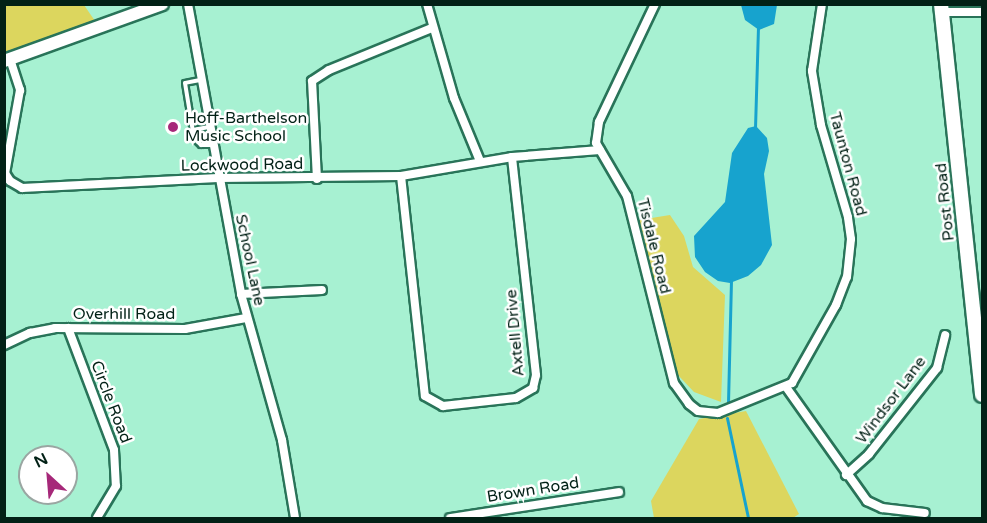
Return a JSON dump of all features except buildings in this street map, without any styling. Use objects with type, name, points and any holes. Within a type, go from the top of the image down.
[{"type":"main road","points":[[7,60],[162,4]]},
{"type":"main road","name":"Post Road","points":[[941,8],[978,317],[982,395]]},
{"type":"street","name":"School Lane","points":[[188,4],[241,294],[282,440],[295,519]]},
{"type":"street","points":[[427,4],[432,28],[480,161]]},
{"type":"street","name":"Tisdale Road","points":[[655,4],[595,134],[600,150],[627,196],[668,364],[682,397],[698,411],[718,413],[786,387]]},
{"type":"street","name":"Taunton Road","points":[[786,387],[796,377],[836,305],[850,255],[848,217],[814,89],[813,52],[822,4]]},
{"type":"street","points":[[941,8],[982,12]]},
{"type":"street","points":[[317,179],[312,81],[329,70],[432,28]]},
{"type":"street","name":"Lockwood Road","points":[[7,60],[20,90],[5,172],[16,186],[32,189],[218,178],[317,179],[400,176],[480,161],[600,150]]},
{"type":"street","name":"Axtell Drive","points":[[400,176],[425,396],[443,406],[516,398],[533,388],[536,375],[512,157]]},
{"type":"street","points":[[241,294],[322,290]]},
{"type":"street","name":"Overhill Road","points":[[4,345],[30,333],[68,328],[185,329],[246,318]]},
{"type":"street","name":"Circle Road","points":[[68,328],[114,450],[116,486],[97,519]]},
{"type":"street","name":"Windsor Lane","points":[[846,475],[869,454],[936,368],[945,335]]},
{"type":"street","points":[[786,387],[846,475],[873,505],[925,513]]},
{"type":"street","name":"Brown Road","points":[[450,519],[619,492]]},
{"type":"lane","points":[[201,80],[185,83],[197,143],[212,145]]},
{"type":"lane","points":[[193,130],[209,127]]},
{"type":"shaded area","points":[[4,5],[84,5],[95,21],[5,52]]},
{"type":"shaded area","points":[[670,215],[684,236],[693,267],[725,295],[721,402],[694,392],[677,374],[639,220]]},
{"type":"shaded area","points":[[746,411],[799,514],[793,518],[654,518],[651,501],[699,419]]},
{"type":"water","points":[[741,5],[777,5],[774,24],[759,30],[745,20]]},
{"type":"water","points":[[756,126],[767,138],[769,151],[764,174],[772,245],[761,265],[748,276],[730,283],[718,281],[705,272],[695,257],[694,236],[725,202],[732,153],[748,128]]},
{"type":"waterway","points":[[755,128],[758,27]]},
{"type":"waterway","points":[[728,403],[731,280]]},
{"type":"waterway","points":[[727,418],[748,518]]},
{"type":"place","name":"Hoff-Barthelson Music School","points":[[173,127]]}]
